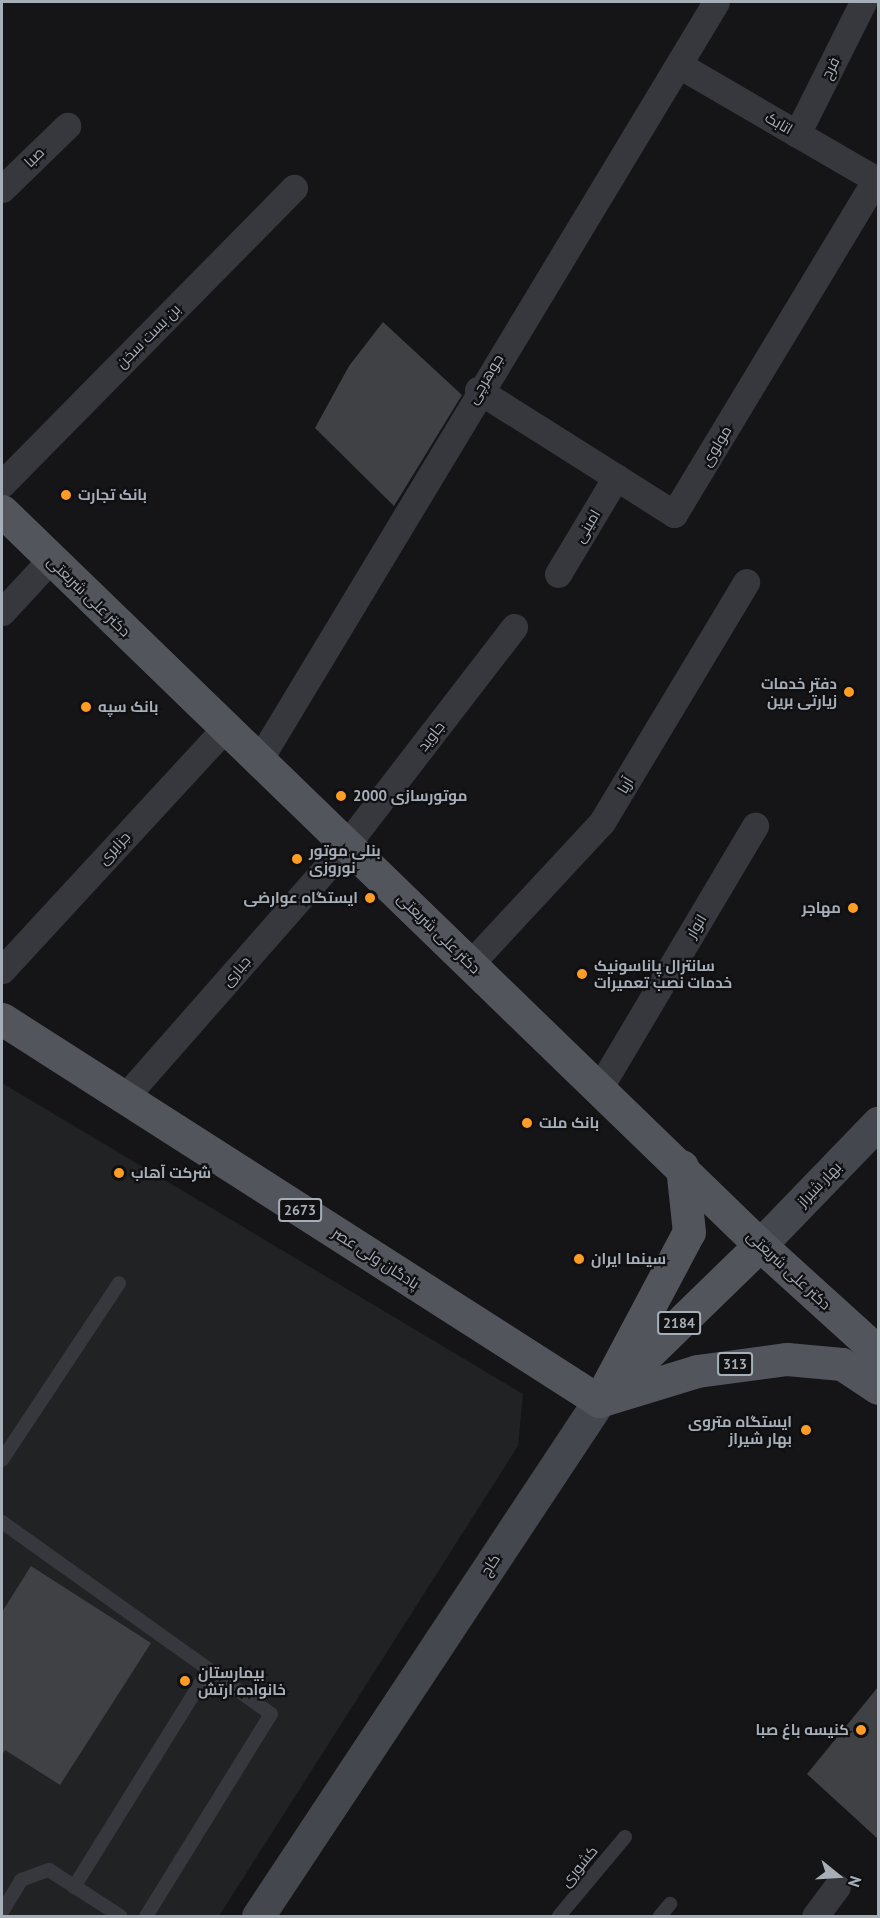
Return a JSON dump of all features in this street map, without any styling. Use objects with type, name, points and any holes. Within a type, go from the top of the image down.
[{"type":"main road","name":"دکتر علی شریعتی","points":[[2,511],[682,1166],[760,1245],[876,1374]]},
{"type":"main road","name":"پادگان ولی عصر","points":[[2,1019],[599,1401]]},
{"type":"main road","name":"بهار شیراز","points":[[760,1245],[879,1123]]},
{"type":"main road","points":[[599,1401],[689,1232],[682,1166]]},
{"type":"main road","name":"کاج","points":[[258,1917],[599,1401],[760,1245]]},
{"type":"main road","name":"313","points":[[599,1401],[680,1375],[764,1360],[825,1361],[876,1374]]},
{"type":"street","name":"جوهرچی","points":[[259,759],[478,390],[716,2]]},
{"type":"street","name":"فرح","points":[[797,134],[863,2]]},
{"type":"street","name":"اتابک","points":[[679,65],[877,180]]},
{"type":"street","name":"صبا","points":[[2,189],[67,126]]},
{"type":"street","name":"مولوی","points":[[478,390],[670,512],[678,510],[877,180]]},
{"type":"street","name":"بن بست سخن","points":[[2,484],[294,188]]},
{"type":"street","name":"امینی","points":[[558,574],[616,477]]},
{"type":"street","points":[[2,612],[51,559]]},
{"type":"street","name":"آریا","points":[[471,963],[602,822],[746,582]]},
{"type":"street","name":"جاوید","points":[[347,844],[514,627]]},
{"type":"street","name":"جزایری","points":[[2,970],[226,727]]},
{"type":"street","name":"انوار","points":[[600,1087],[755,826]]},
{"type":"street","name":"جباری","points":[[124,1097],[347,844]]},
{"type":"street","points":[[815,1917],[837,1887]]},
{"type":"lane","points":[[2,1460],[119,1283]]},
{"type":"lane","points":[[2,1522],[271,1714],[146,1917]]},
{"type":"lane","points":[[74,1887],[208,1671]]},
{"type":"lane","name":"کشوری","points":[[559,1917],[625,1837]]},
{"type":"lane","points":[[2,1912],[21,1880],[49,1870],[120,1917]]},
{"type":"lane","points":[[660,1917],[670,1904]]},
{"type":"shaded area","name":"بیمارستان خانواده ارتش","points":[[2,1083],[523,1394],[518,1446],[219,1916],[2,1916]]},
{"type":"building","points":[[383,322],[462,395],[394,506],[315,428],[349,366]]},
{"type":"building","points":[[31,1566],[151,1643],[60,1785],[5,1750],[2,1755],[2,1612]]},
{"type":"building","name":"کنیسه باغ صبا","points":[[878,1687],[878,1839],[807,1774]]},
{"type":"place","name":"بانک تجارت","points":[[66,495]]},
{"type":"place","name":"دفتر خدمات زیارتی برین","points":[[849,692]]},
{"type":"place","name":"بانک سپه","points":[[86,707]]},
{"type":"place","name":"موتورسازی 2000","points":[[341,796]]},
{"type":"place","name":"بنلی موتور نوروزی","points":[[297,859]]},
{"type":"place","name":"ایستگاه عوارضی","points":[[370,898]]},
{"type":"place","name":"مهاجر","points":[[853,908]]},
{"type":"place","name":"سانترال پاناسونیک خدمات نصب تعمیرات","points":[[582,974]]},
{"type":"place","name":"بانک ملت","points":[[527,1123]]},
{"type":"place","name":"شرکت آهاب","points":[[119,1173]]},
{"type":"place","name":"سینما ایران","points":[[579,1259]]},
{"type":"place","name":"ایستگاه متروی بهار شیراز","points":[[806,1430]]},
{"type":"place","name":"بیمارستان خانواده ارتش","points":[[185,1681]]},
{"type":"place","name":"کنیسه باغ صبا","points":[[861,1730]]}]
